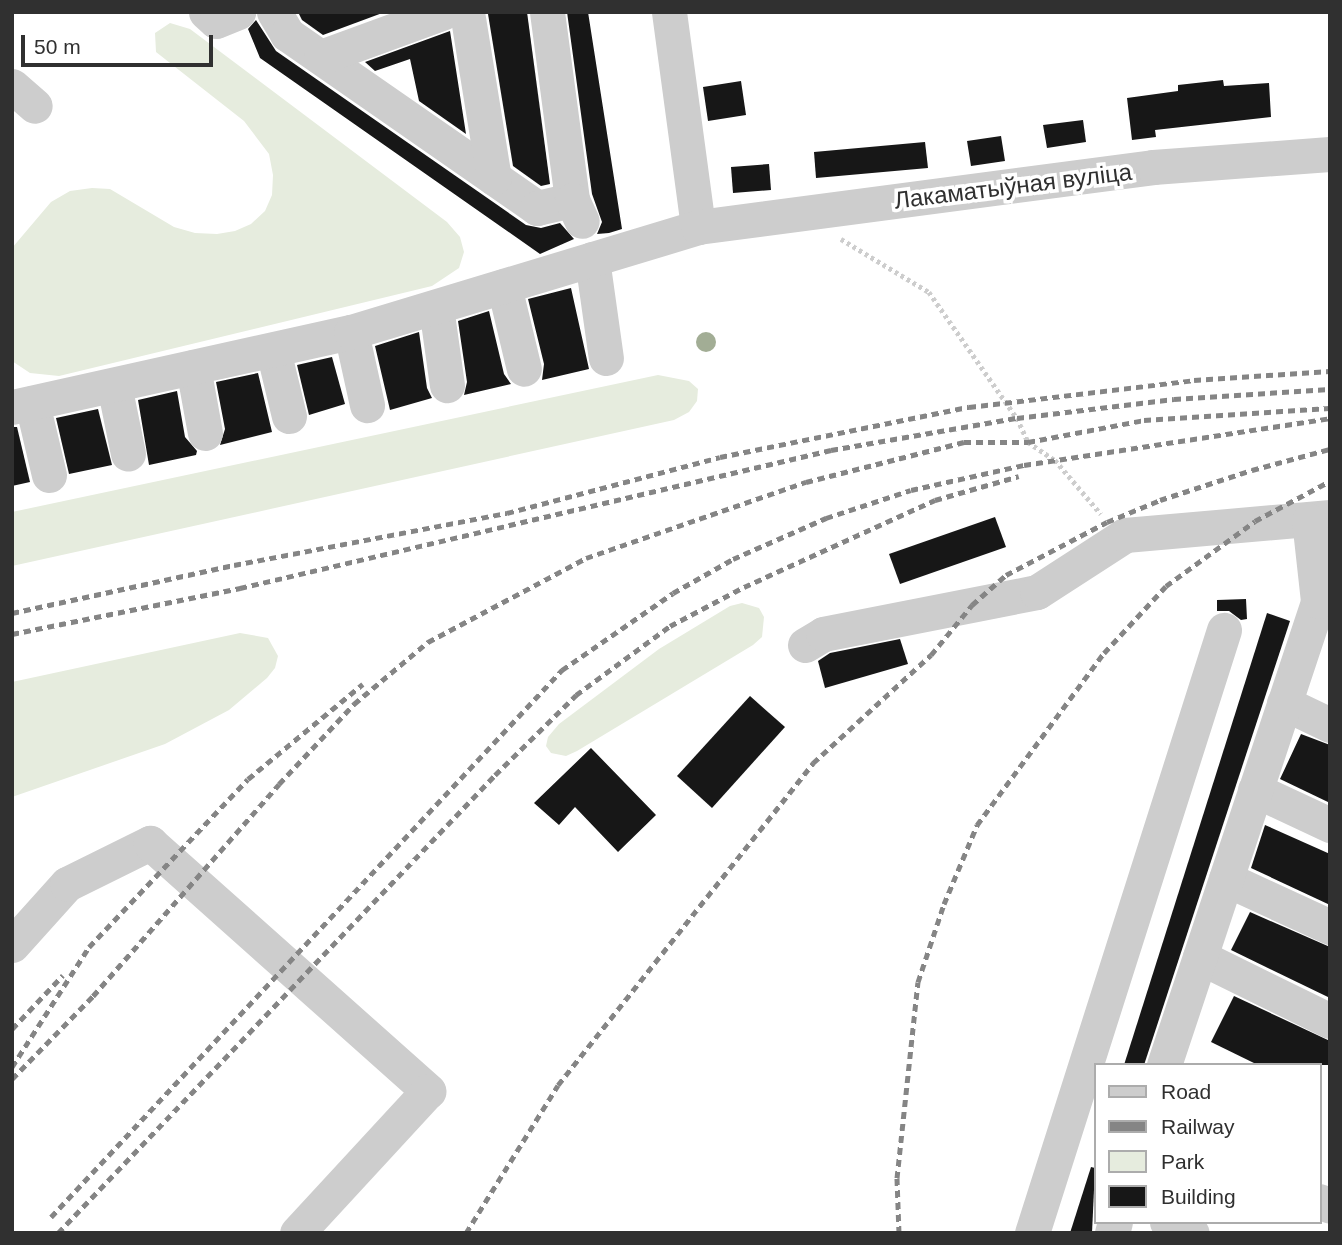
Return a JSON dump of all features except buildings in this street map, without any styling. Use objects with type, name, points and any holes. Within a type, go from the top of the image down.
[{"type":"street","points":[[206,12],[216,21],[238,12]]},
{"type":"street","points":[[274,12],[287,34],[537,208],[577,211],[547,12]]},
{"type":"street","points":[[321,57],[444,12]]},
{"type":"street","points":[[467,12],[494,178]]},
{"type":"street","points":[[668,12],[698,227]]},
{"type":"street","name":"Лакаматыўная вуліца","points":[[22,405],[351,332],[698,227],[1153,167],[1330,154]]},
{"type":"street","points":[[592,259],[606,358]]},
{"type":"street","points":[[505,286],[524,369]]},
{"type":"street","points":[[436,307],[447,385]]},
{"type":"street","points":[[351,332],[367,405]]},
{"type":"street","points":[[273,350],[289,416]]},
{"type":"street","points":[[193,367],[205,433]]},
{"type":"street","points":[[114,385],[128,454]]},
{"type":"street","points":[[22,405],[49,475]]},
{"type":"street","points":[[805,645],[823,634],[1037,592],[1125,535],[1255,521],[1320,518],[1324,605],[1284,703],[1165,1063]]},
{"type":"street","points":[[1032,1233],[1224,630]]},
{"type":"street","points":[[1284,703],[1330,725]]},
{"type":"street","points":[[1255,790],[1330,825]]},
{"type":"street","points":[[12,945],[67,884],[150,843],[428,1091],[297,1233]]},
{"type":"street","points":[[1226,879],[1330,927]]},
{"type":"street","points":[[1200,957],[1330,1021]]},
{"type":"street","points":[[1172,1224],[1192,1233]]},
{"type":"path","points":[[798,214],[929,292],[1017,418],[1028,442],[1055,460],[1107,522],[1125,535]]},
{"type":"green space","points":[[170,23],[190,29],[447,222],[460,237],[464,252],[459,268],[432,286],[59,376],[30,373],[12,361],[12,248],[51,202],[70,191],[110,189],[174,227],[195,233],[217,234],[235,231],[251,224],[265,211],[272,195],[273,175],[269,154],[244,121],[156,52],[155,33]]},
{"type":"green space","points":[[658,375],[689,381],[698,389],[697,401],[689,412],[674,420],[12,566],[12,512]]},
{"type":"green space","points":[[742,603],[759,608],[764,617],[762,637],[753,645],[577,751],[566,756],[551,753],[546,746],[548,737],[559,724],[659,649],[730,606]]},
{"type":"green space","points":[[240,633],[268,638],[278,656],[275,668],[267,678],[229,710],[165,744],[12,797],[12,682]]},
{"type":"railway","points":[[12,613],[234,565],[507,513],[720,457],[969,407],[1194,380],[1330,371]]},
{"type":"railway","points":[[12,634],[240,588],[831,450],[1017,418],[1174,399],[1330,389]]},
{"type":"railway","points":[[12,1079],[93,996],[279,784],[354,704],[428,642],[586,558],[806,482],[964,442],[1028,442],[1144,420],[1330,408]]},
{"type":"railway","points":[[51,1217],[562,670],[673,593],[733,559],[826,518],[911,490],[1024,465],[1330,418]]},
{"type":"railway","points":[[466,1233],[558,1085],[813,763],[931,655],[972,605],[1006,575],[1107,522],[1160,500],[1252,470],[1330,449]]},
{"type":"railway","points":[[58,1233],[495,775],[576,695],[670,626],[744,587],[935,500],[1019,476]]},
{"type":"railway","points":[[899,1233],[897,1178],[918,982],[944,904],[977,825],[1104,653],[1166,586],[1255,521],[1330,481]]},
{"type":"railway","points":[[12,1067],[89,947],[248,779],[363,684]]},
{"type":"railway","points":[[12,1029],[63,975]]}]
